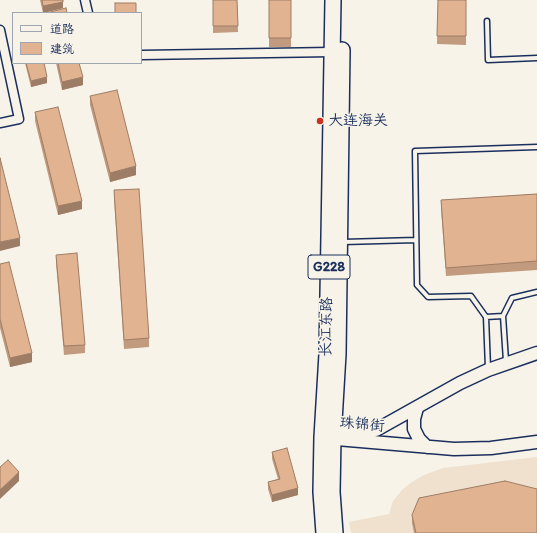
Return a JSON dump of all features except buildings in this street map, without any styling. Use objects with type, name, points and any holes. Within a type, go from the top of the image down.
[{"type":"highway","name":"长江东路","points":[[333,0],[327,354],[335,533]]},
{"type":"highway","name":"长江东路","points":[[324,533],[321,492],[330,435],[338,354],[343,0]]},
{"type":"main road","name":"珠锦街","points":[[330,435],[376,430],[460,383],[488,370],[537,353]]},
{"type":"main road","points":[[417,408],[414,419],[414,429],[419,439],[427,446]]},
{"type":"main road","name":"珠锦街","points":[[330,435],[454,448],[491,448],[537,442]]},
{"type":"street","points":[[85,0],[88,12]]},
{"type":"street","points":[[0,30],[19,119],[0,123]]},
{"type":"street","points":[[142,55],[332,52]]},
{"type":"lane","points":[[487,21],[488,60],[537,58]]},
{"type":"lane","points":[[488,370],[486,317],[471,296],[428,297],[417,285],[415,151],[537,147]]},
{"type":"lane","points":[[340,242],[416,240]]},
{"type":"lane","points":[[506,363],[503,316],[512,298],[537,292]]},
{"type":"lane","points":[[486,317],[503,316]]},
{"type":"shaded area","points":[[537,457],[537,533],[351,533],[349,522],[389,514],[393,501],[403,489],[424,475],[443,468]]},
{"type":"place","name":"大连海关","points":[[320,121]]}]
